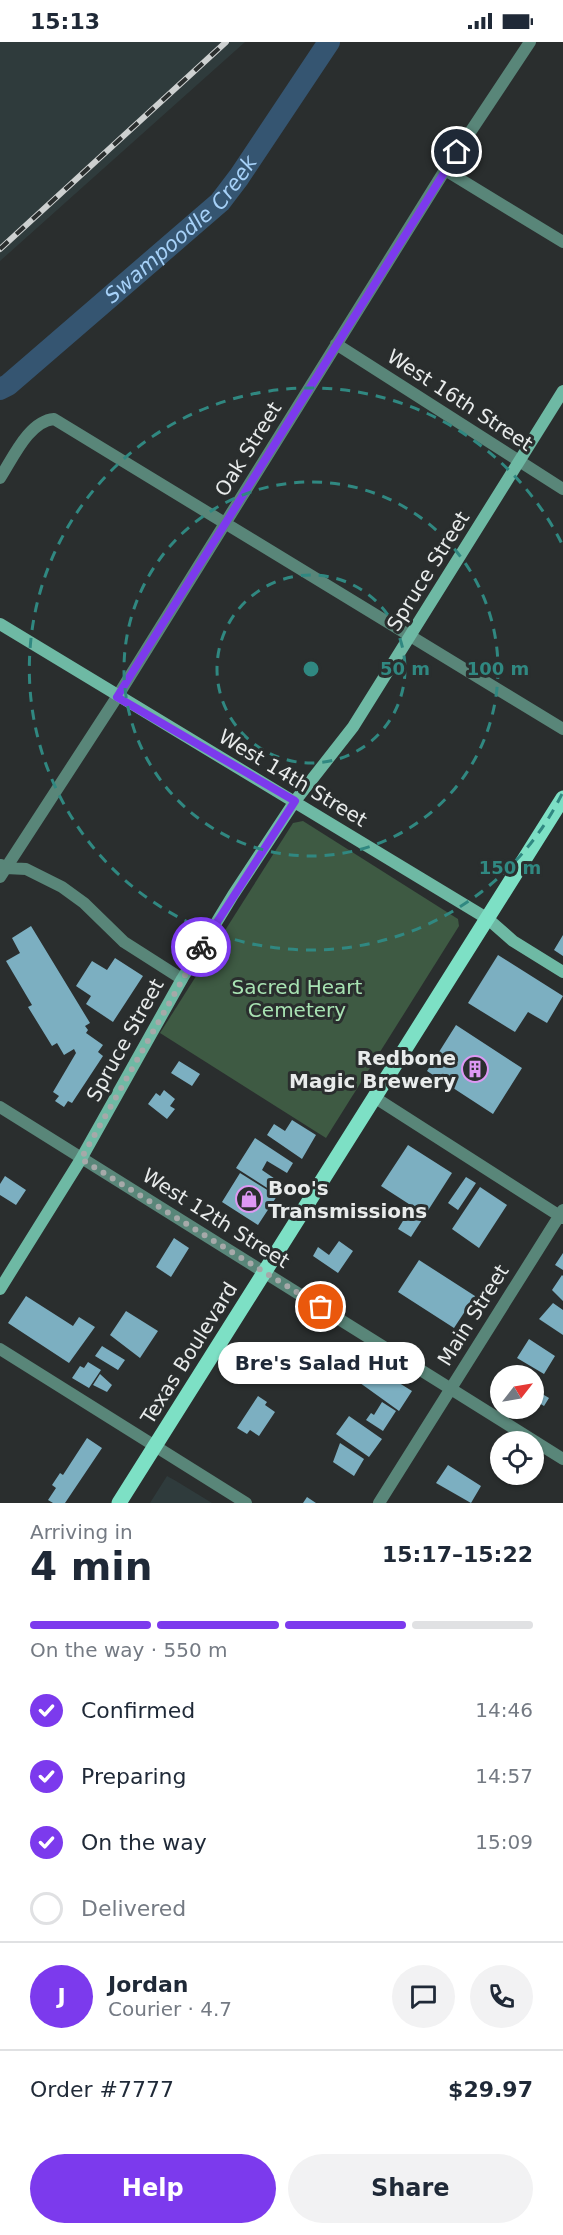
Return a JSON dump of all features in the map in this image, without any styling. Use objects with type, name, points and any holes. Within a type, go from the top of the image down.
[{"type":"main road","name":"Texas Boulevard","points":[[119,1503],[563,798]]},
{"type":"street","name":"Oak Street","points":[[2,870],[117,697],[445,170],[530,42]]},
{"type":"street","points":[[445,170],[563,242]]},
{"type":"street","name":"West 16th Street","points":[[336,344],[563,489]]},
{"type":"street","name":"Spruce Street","points":[[0,1289],[81,1159],[182,979],[295,801],[340,746],[563,391]]},
{"type":"street","points":[[0,478],[35,427],[44,420],[54,419],[563,729]]},
{"type":"street","name":"West 14th Street","points":[[0,624],[117,697],[295,801],[488,919],[513,941],[563,972]]},
{"type":"street","points":[[2,870],[26,869],[62,887],[84,903],[124,942],[182,979]]},
{"type":"street","points":[[374,1097],[562,1215]]},
{"type":"street","name":"West 12th Street","points":[[0,1107],[563,1460]]},
{"type":"street","name":"Main Street","points":[[379,1503],[562,1215]]},
{"type":"street","points":[[0,1349],[246,1503]]},
{"type":"shaded area","points":[[0,42],[245,42],[0,261]]},
{"type":"shaded area","points":[[167,1476],[176,1481],[212,1503],[150,1503]]},
{"type":"green space","name":"Sacred Heart Cemetery","points":[[303,821],[458,919],[459,926],[326,1138],[160,1033],[293,823]]},
{"type":"building","points":[[31,926],[90,1023],[85,1026],[88,1030],[86,1033],[103,1045],[98,1052],[103,1056],[72,1103],[68,1101],[64,1107],[55,1101],[59,1096],[53,1092],[76,1053],[74,1049],[64,1055],[57,1043],[52,1046],[28,1007],[32,1005],[6,961],[20,953],[12,938]]},
{"type":"building","points":[[563,935],[563,956],[554,950]]},
{"type":"building","points":[[498,955],[563,996],[547,1023],[528,1012],[515,1032],[468,1003]]},
{"type":"building","points":[[115,958],[143,976],[113,1022],[86,1004],[91,996],[76,986],[92,961],[107,970]]},
{"type":"building","name":"Redbone Magic Brewery","points":[[456,1025],[522,1068],[493,1114],[427,1071]]},
{"type":"building","points":[[179,1061],[200,1074],[192,1086],[171,1073]]},
{"type":"building","points":[[164,1090],[175,1099],[170,1106],[175,1109],[167,1119],[148,1104],[156,1093],[160,1096]]},
{"type":"building","points":[[292,1120],[316,1135],[302,1159],[267,1135],[274,1124],[285,1131]]},
{"type":"building","points":[[255,1138],[293,1163],[287,1173],[267,1161],[262,1170],[281,1183],[275,1193],[236,1168]]},
{"type":"building","points":[[408,1145],[452,1173],[411,1237],[398,1229],[412,1206],[381,1186]]},
{"type":"building","name":"Boo's Transmissions","points":[[240,1173],[277,1196],[258,1225],[222,1202]]},
{"type":"building","points":[[5,1176],[26,1190],[16,1205],[0,1195],[0,1184]]},
{"type":"building","points":[[466,1177],[476,1183],[458,1210],[448,1203]]},
{"type":"building","points":[[480,1187],[507,1205],[479,1248],[452,1229]]},
{"type":"building","points":[[174,1238],[189,1248],[171,1277],[156,1267]]},
{"type":"building","points":[[339,1241],[353,1251],[338,1273],[313,1256],[318,1247],[329,1255]]},
{"type":"building","points":[[563,1253],[563,1270],[555,1265]]},
{"type":"building","points":[[419,1260],[475,1296],[454,1328],[398,1292]]},
{"type":"building","points":[[563,1276],[563,1301],[552,1290]]},
{"type":"building","points":[[26,1296],[73,1326],[79,1317],[95,1327],[69,1363],[8,1323]]},
{"type":"building","points":[[553,1303],[563,1310],[563,1335],[539,1319]]},
{"type":"building","points":[[126,1311],[158,1331],[140,1358],[110,1335]]},
{"type":"building","points":[[529,1339],[555,1356],[544,1374],[544,1365],[529,1365],[517,1358]]},
{"type":"building","points":[[102,1346],[125,1360],[118,1370],[95,1356]]},
{"type":"building","points":[[310,1355],[322,1362],[313,1376],[302,1369]]},
{"type":"building","points":[[360,1358],[388,1376],[391,1372],[399,1377],[396,1381],[412,1391],[399,1411],[349,1375]]},
{"type":"building","points":[[88,1362],[101,1370],[89,1388],[72,1378],[80,1366],[84,1368]]},
{"type":"building","points":[[100,1374],[112,1385],[107,1392],[93,1385]]},
{"type":"building","points":[[544,1395],[549,1398],[544,1406]]},
{"type":"building","points":[[258,1396],[275,1412],[259,1436],[250,1430],[247,1434],[237,1428]]},
{"type":"building","points":[[382,1402],[396,1411],[383,1431],[366,1420],[371,1413],[374,1415]]},
{"type":"building","points":[[349,1416],[382,1439],[369,1457],[336,1434]]},
{"type":"building","points":[[87,1438],[102,1448],[65,1503],[53,1503],[48,1500],[56,1488],[52,1485],[60,1473],[63,1475]]},
{"type":"building","points":[[340,1443],[364,1459],[354,1476],[333,1462]]},
{"type":"building","points":[[448,1465],[481,1486],[471,1503],[436,1483]]},
{"type":"building","points":[[307,1497],[316,1503],[303,1503]]},
{"type":"waterway","name":"Swampoodle Creek","points":[[0,389],[8,385],[220,202],[329,42]]},
{"type":"railway","points":[[0,249],[226,42]]},
{"type":"way so far","points":[[201,947],[81,1159],[321,1307]]},
{"type":"place","name":"Redbone Magic Brewery","points":[[475,1069]]},
{"type":"place","name":"Boo's Transmissions","points":[[249,1199]]},
{"type":"place","name":"Bre's Salad Hut","points":[[321,1307]]},
{"type":"route","points":[[201,947],[295,801],[117,697],[457,152]]}]
